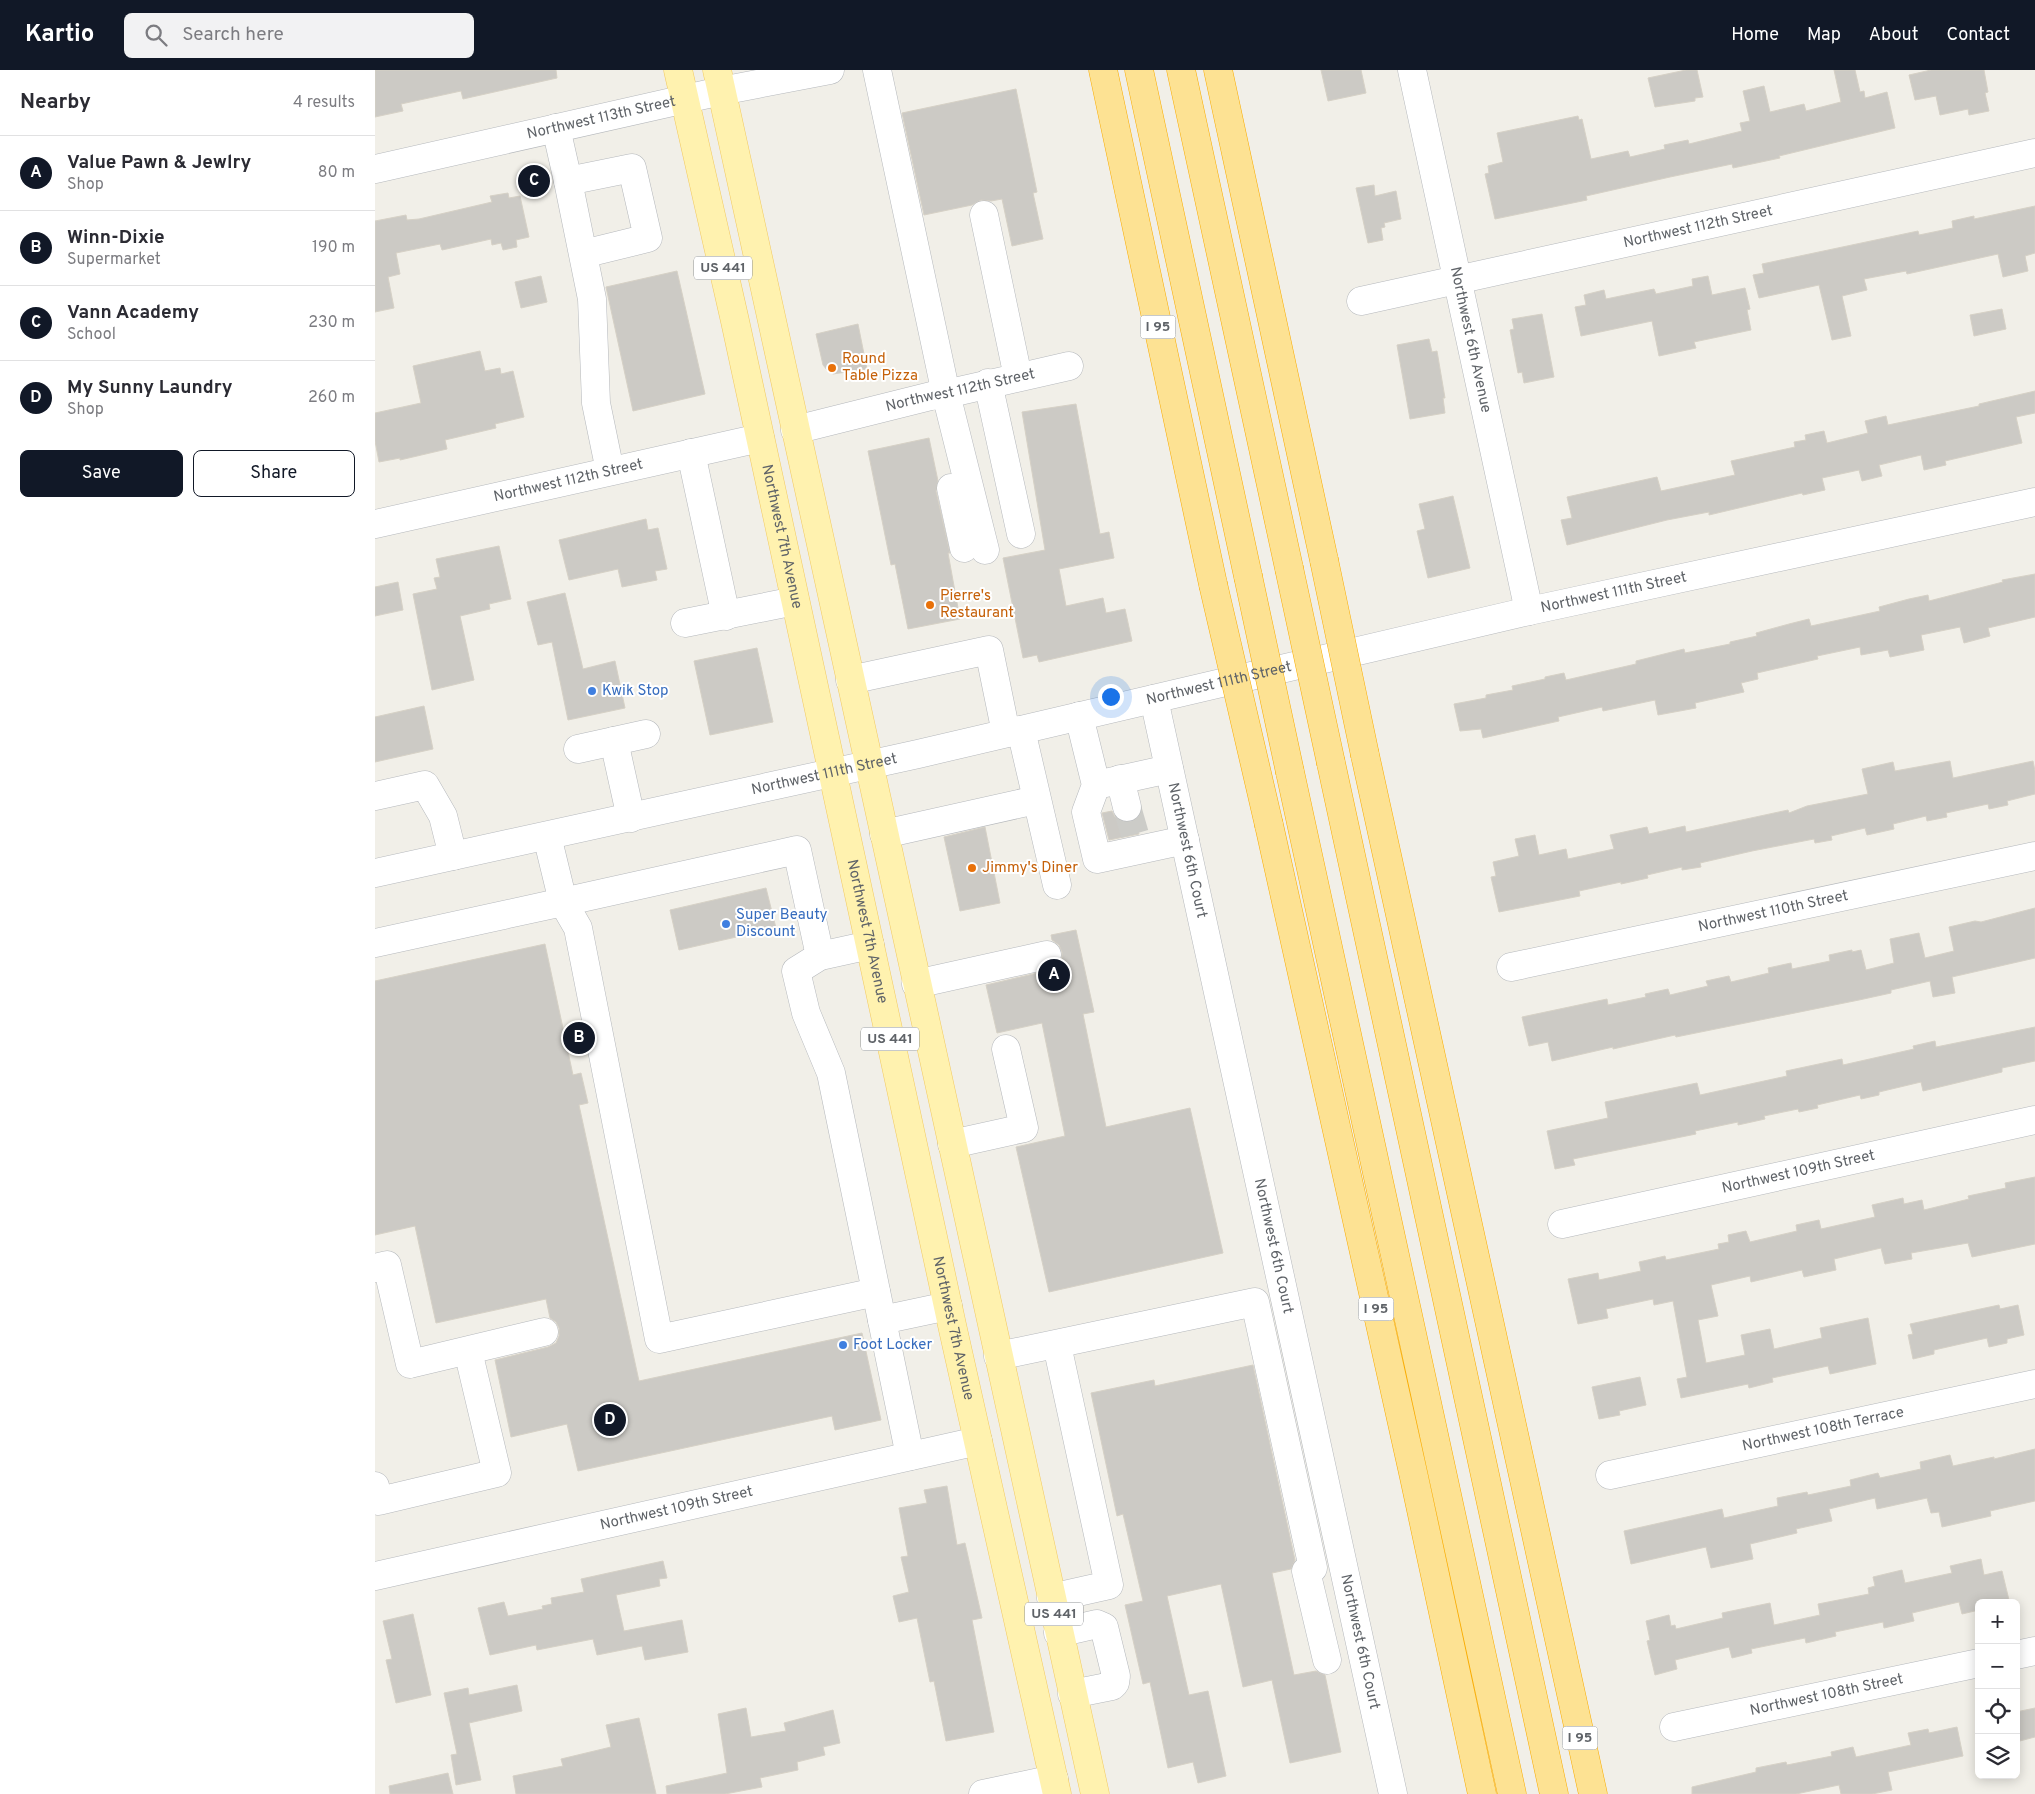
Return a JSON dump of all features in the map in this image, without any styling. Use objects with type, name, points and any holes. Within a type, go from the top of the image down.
[{"type":"highway","name":"I 95","points":[[1103,70],[1213,584],[1269,825],[1412,1467],[1482,1794]]},
{"type":"highway","points":[[1139,70],[1512,1794]]},
{"type":"highway","points":[[1181,70],[1553,1794]]},
{"type":"highway","name":"I 95","points":[[1218,70],[1365,755],[1593,1794]]},
{"type":"highway","points":[[1567,1681],[1607,1794]]},
{"type":"main road","name":"Northwest 7th Avenue","points":[[678,70],[760,438],[948,1306],[1056,1786]]},
{"type":"main road","name":"US 441","points":[[719,81],[1095,1794]]},
{"type":"main road","points":[[725,280],[752,325],[766,395],[795,430]]},
{"type":"main road","points":[[924,1196],[953,1260],[966,1314],[998,1356]]},
{"type":"main road","points":[[978,1441],[1007,1474],[1022,1541],[1051,1598]]},
{"type":"street","name":"Northwest 113th Street","points":[[375,169],[685,100],[719,81],[830,70]]},
{"type":"street","points":[[877,70],[939,395],[975,549]]},
{"type":"street","name":"Northwest 6th Avenue","points":[[1412,70],[1529,611]]},
{"type":"street","points":[[557,128],[592,299],[596,403],[610,471]]},
{"type":"street","name":"Northwest 112th Street","points":[[1361,300],[2035,153]]},
{"type":"street","points":[[567,181],[632,168],[648,238],[583,254]]},
{"type":"street","points":[[984,214],[1018,377]]},
{"type":"street","name":"Northwest 112th Street","points":[[795,430],[988,383],[1069,366]]},
{"type":"street","points":[[988,383],[1021,534]]},
{"type":"street","name":"Northwest 112th Street","points":[[375,524],[760,438]]},
{"type":"street","points":[[691,453],[726,616]]},
{"type":"street","name":"Northwest 111th Street","points":[[375,873],[868,765],[1529,611],[2035,502]]},
{"type":"street","points":[[685,624],[795,601]]},
{"type":"street","points":[[850,680],[989,650],[1013,731],[1037,800],[1057,885]]},
{"type":"street","name":"Northwest 6th Court","points":[[1154,699],[1350,1597],[1388,1793]]},
{"type":"street","points":[[1079,716],[1108,782],[1127,807]]},
{"type":"street","points":[[578,749],[646,734]]},
{"type":"street","points":[[614,741],[631,818]]},
{"type":"street","points":[[1169,769],[1108,782],[1087,812],[1097,859],[1137,843],[1185,840]]},
{"type":"street","points":[[375,796],[425,785],[443,816],[453,856]]},
{"type":"street","points":[[884,834],[1037,800]]},
{"type":"street","points":[[547,836],[563,902],[578,928],[659,1339],[876,1292]]},
{"type":"street","points":[[375,943],[797,850],[820,956]]},
{"type":"street","name":"Northwest 110th Street","points":[[1511,967],[2035,856]]},
{"type":"street","points":[[870,945],[820,956],[796,971],[805,1013],[831,1073],[910,1456]]},
{"type":"street","points":[[916,984],[1047,955]]},
{"type":"street","points":[[952,1144],[1024,1128],[1006,1049]]},
{"type":"street","name":"Northwest 109th Street","points":[[1561,1224],[2035,1120]]},
{"type":"street","points":[[375,1268],[387,1265],[411,1364],[544,1332]]},
{"type":"street","points":[[998,1356],[1255,1302],[1313,1568],[1306,1570],[1327,1660]]},
{"type":"street","points":[[882,1320],[948,1306]]},
{"type":"street","points":[[1051,1598],[1109,1585],[1057,1344]]},
{"type":"street","points":[[375,1486],[379,1500],[497,1474],[468,1351]]},
{"type":"street","name":"Northwest 108th Terrace","points":[[1610,1474],[2035,1384]]},
{"type":"street","name":"Northwest 109th Street","points":[[375,1576],[978,1441]]},
{"type":"street","points":[[1314,1607],[1350,1597]]},
{"type":"street","points":[[1058,1632],[1097,1624],[1104,1627],[1117,1676],[1115,1684],[1112,1686],[1072,1694]]},
{"type":"street","points":[[2020,1654],[2035,1651]]},
{"type":"street","name":"Northwest 108th Street","points":[[1674,1727],[1975,1664]]},
{"type":"street","points":[[983,1794],[1056,1786]]},
{"type":"building","points":[[375,70],[556,70],[557,78],[463,99],[461,91],[401,104],[403,111],[375,117]]},
{"type":"building","points":[[1321,70],[1361,70],[1366,93],[1328,101]]},
{"type":"building","points":[[1686,70],[1697,70],[1703,97],[1695,98],[1695,101],[1655,107],[1648,78]]},
{"type":"building","points":[[1834,70],[1855,70],[1860,92],[1864,91],[1865,98],[1887,92],[1895,128],[1779,156],[1780,158],[1733,168],[1732,164],[1670,177],[1586,196],[1587,200],[1495,219],[1485,174],[1489,173],[1488,166],[1503,162],[1497,133],[1578,116],[1579,120],[1582,119],[1591,159],[1628,151],[1630,157],[1665,149],[1664,145],[1688,140],[1689,144],[1742,131],[1740,123],[1750,121],[1743,91],[1764,86],[1770,112],[1804,104],[1806,111],[1841,102]]},
{"type":"building","points":[[1931,70],[1984,70],[1988,92],[1985,93],[1989,111],[1969,115],[1968,109],[1940,115],[1936,96],[1915,100],[1909,75]]},
{"type":"building","points":[[1016,89],[1037,192],[1033,193],[1043,239],[1012,246],[1002,199],[981,200],[972,205],[924,215],[902,113]]},
{"type":"building","points":[[1374,185],[1375,196],[1396,191],[1401,219],[1384,223],[1385,227],[1381,228],[1383,240],[1368,243],[1356,188]]},
{"type":"building","points":[[508,193],[509,198],[520,196],[529,237],[516,240],[517,247],[503,250],[501,243],[492,245],[491,239],[442,250],[440,244],[396,253],[400,274],[388,277],[394,308],[375,312],[375,221],[406,215],[407,220],[419,219],[492,202],[490,196]]},
{"type":"building","points":[[2035,206],[2035,253],[2025,256],[2028,271],[2003,277],[1998,254],[1907,274],[1906,271],[1864,279],[1867,290],[1842,296],[1851,336],[1832,340],[1819,285],[1759,298],[1753,275],[1764,273],[1762,264],[1918,231],[1919,235],[1953,228],[1952,221],[1974,216],[1974,219]]},
{"type":"building","points":[[677,271],[705,394],[633,411],[606,287]]},
{"type":"building","points":[[541,276],[547,302],[521,308],[515,282]]},
{"type":"building","points":[[1708,276],[1712,295],[1745,288],[1750,309],[1747,310],[1751,330],[1694,342],[1696,348],[1659,356],[1652,321],[1581,336],[1575,307],[1586,305],[1584,295],[1604,290],[1606,299],[1654,289],[1656,294],[1693,286],[1692,279]]},
{"type":"building","points":[[2002,309],[2006,329],[1974,336],[1970,315]]},
{"type":"building","points":[[1542,314],[1554,377],[1524,383],[1522,372],[1518,373],[1510,330],[1514,329],[1512,319]]},
{"type":"building","points":[[858,324],[867,369],[833,374],[823,365],[816,334]]},
{"type":"building","points":[[1429,339],[1432,352],[1437,351],[1445,398],[1443,398],[1445,413],[1410,419],[1397,345]]},
{"type":"building","points":[[480,351],[485,371],[500,368],[501,374],[513,371],[524,417],[495,424],[496,428],[445,440],[447,449],[400,460],[400,458],[379,462],[375,441],[375,413],[421,403],[413,366]]},
{"type":"building","points":[[2035,391],[2035,413],[2016,417],[2022,443],[1945,461],[1946,465],[1924,470],[1921,455],[1879,465],[1882,476],[1862,481],[1859,470],[1822,478],[1825,490],[1803,495],[1802,493],[1709,515],[1709,512],[1667,520],[1567,545],[1561,520],[1572,518],[1567,497],[1657,477],[1661,491],[1735,475],[1731,461],[1795,447],[1794,442],[1806,440],[1805,435],[1824,431],[1827,443],[1868,433],[1865,421],[1886,416],[1888,425],[1979,406],[1979,404]]},
{"type":"building","points":[[1076,404],[1100,534],[1109,532],[1114,558],[1059,569],[1066,606],[1103,598],[1106,613],[1125,609],[1132,641],[1039,662],[1037,655],[1023,658],[1003,558],[1045,550],[1022,412]]},
{"type":"building","points":[[929,438],[938,481],[936,491],[950,553],[948,553],[960,619],[908,629],[895,564],[891,565],[868,451]]},
{"type":"building","points":[[1453,496],[1470,568],[1428,578],[1417,531],[1425,529],[1419,504]]},
{"type":"building","points":[[646,519],[648,530],[658,528],[667,569],[655,571],[657,580],[622,587],[618,569],[569,580],[559,540]]},
{"type":"building","points":[[499,546],[511,599],[489,604],[490,609],[460,616],[474,680],[432,690],[413,594],[437,589],[434,578],[440,577],[436,559]]},
{"type":"building","points":[[2035,574],[2035,617],[1988,628],[1990,636],[1964,643],[1960,627],[1921,635],[1924,650],[1890,657],[1888,650],[1861,655],[1860,647],[1817,656],[1818,659],[1757,673],[1758,679],[1741,683],[1744,692],[1695,703],[1696,708],[1658,715],[1655,700],[1603,711],[1602,707],[1558,717],[1559,721],[1483,738],[1481,729],[1460,731],[1454,704],[1486,698],[1486,695],[1513,690],[1512,686],[1564,673],[1566,680],[1636,664],[1636,661],[1684,649],[1685,653],[1730,644],[1730,642],[1757,636],[1756,633],[1809,619],[1811,626],[1880,611],[1879,607],[1909,599],[1928,595],[1929,601],[2003,582],[2002,580]]},
{"type":"building","points":[[398,582],[403,610],[375,616],[375,587]]},
{"type":"building","points":[[565,593],[583,669],[615,661],[625,708],[568,720],[552,642],[538,645],[527,602]]},
{"type":"building","points":[[757,648],[773,722],[710,735],[694,661]]},
{"type":"building","points":[[424,706],[433,749],[375,762],[375,717]]},
{"type":"building","points":[[1950,761],[1953,778],[2033,761],[2035,794],[2007,801],[2008,805],[1989,809],[1988,804],[1946,813],[1947,817],[1927,821],[1926,816],[1893,824],[1894,829],[1867,835],[1865,828],[1831,836],[1832,840],[1815,843],[1814,839],[1752,851],[1700,863],[1701,867],[1682,870],[1682,867],[1647,875],[1648,878],[1579,891],[1580,896],[1499,912],[1491,877],[1496,876],[1493,862],[1519,856],[1515,839],[1535,835],[1539,855],[1566,849],[1568,859],[1614,849],[1610,835],[1647,827],[1649,834],[1685,826],[1686,832],[1788,810],[1789,813],[1807,806],[1868,794],[1862,769],[1893,762],[1895,771]]},
{"type":"building","points":[[1112,811],[1115,817],[1122,822],[1135,820],[1139,834],[1109,840],[1102,813]]},
{"type":"building","name":"Jimmy's Diner","points":[[985,827],[1000,903],[960,911],[944,837]]},
{"type":"building","points":[[766,888],[776,928],[679,950],[670,910]]},
{"type":"building","points":[[2035,908],[2035,958],[1952,977],[1955,993],[1933,997],[1930,981],[1891,990],[1891,993],[1859,1000],[1676,1037],[1675,1035],[1613,1049],[1613,1047],[1552,1061],[1548,1042],[1529,1046],[1522,1017],[1607,999],[1608,1005],[1646,997],[1645,994],[1668,989],[1670,995],[1708,986],[1706,981],[1729,976],[1731,982],[1769,973],[1768,968],[1791,963],[1792,969],[1830,961],[1829,955],[1852,950],[1852,952],[1861,950],[1866,970],[1894,963],[1890,939],[1919,933],[1925,958],[1954,951],[1949,927],[1975,921],[1981,922]]},
{"type":"building","points":[[1076,930],[1094,1012],[1083,1014],[1106,1127],[1190,1108],[1223,1253],[1049,1292],[1016,1147],[1065,1136],[1042,1023],[997,1033],[986,985],[1058,967],[1062,959],[1062,952],[1059,945],[1052,940],[1051,935]]},
{"type":"building","points":[[545,944],[573,1075],[581,1073],[588,1103],[579,1105],[639,1381],[862,1333],[881,1420],[835,1430],[832,1416],[578,1471],[567,1424],[511,1437],[495,1360],[548,1347],[556,1343],[559,1336],[559,1328],[556,1322],[550,1318],[546,1299],[436,1323],[415,1226],[375,1235],[375,981]]},
{"type":"building","points":[[2035,1027],[2035,1061],[2002,1068],[2002,1072],[1923,1091],[1921,1082],[1879,1092],[1879,1095],[1861,1099],[1860,1095],[1817,1105],[1818,1108],[1799,1112],[1798,1109],[1764,1116],[1765,1119],[1738,1125],[1738,1122],[1695,1131],[1696,1134],[1573,1159],[1575,1165],[1555,1169],[1547,1131],[1608,1118],[1605,1102],[1697,1083],[1700,1095],[1787,1076],[1786,1071],[1842,1059],[1843,1065],[1914,1049],[1913,1046],[1935,1041],[1936,1047]]},
{"type":"building","points":[[2035,1177],[2035,1244],[1972,1257],[1968,1243],[1911,1253],[1912,1259],[1885,1264],[1881,1248],[1834,1259],[1836,1270],[1804,1277],[1802,1270],[1751,1282],[1750,1276],[1711,1285],[1718,1316],[1698,1320],[1706,1363],[1745,1355],[1741,1335],[1770,1329],[1774,1349],[1822,1338],[1820,1328],[1868,1318],[1876,1364],[1830,1374],[1828,1366],[1772,1378],[1773,1382],[1749,1388],[1748,1384],[1681,1398],[1677,1379],[1687,1377],[1673,1301],[1654,1305],[1653,1299],[1606,1309],[1608,1318],[1578,1324],[1568,1279],[1598,1273],[1599,1280],[1641,1271],[1639,1262],[1665,1256],[1666,1260],[1719,1249],[1718,1244],[1729,1242],[1728,1235],[1746,1231],[1750,1242],[1797,1231],[1796,1225],[1819,1220],[1821,1229],[1875,1217],[1872,1205],[1903,1198],[1904,1204],[1922,1200],[1924,1210],[1969,1199],[1968,1196],[2006,1188],[2005,1183]]},
{"type":"building","points":[[1999,1305],[2000,1309],[2018,1305],[2024,1335],[2007,1339],[2007,1343],[1989,1347],[1987,1338],[1934,1350],[1934,1354],[1913,1359],[1908,1335],[1913,1334],[1910,1324]]},
{"type":"building","points":[[1253,1365],[1295,1560],[1291,1569],[1272,1573],[1294,1675],[1316,1671],[1325,1675],[1341,1752],[1290,1763],[1272,1680],[1243,1687],[1221,1584],[1167,1596],[1189,1695],[1208,1691],[1226,1776],[1198,1783],[1193,1762],[1168,1768],[1150,1682],[1143,1684],[1125,1605],[1143,1601],[1123,1514],[1117,1516],[1091,1393],[1154,1380],[1155,1386]]},
{"type":"building","points":[[1640,1377],[1646,1405],[1619,1411],[1620,1415],[1599,1419],[1592,1387]]},
{"type":"building","points":[[2035,1449],[2035,1501],[1990,1511],[1991,1516],[1942,1527],[1939,1512],[1931,1513],[1927,1498],[1877,1509],[1875,1498],[1829,1509],[1832,1521],[1796,1529],[1797,1533],[1750,1544],[1753,1559],[1711,1568],[1706,1547],[1631,1564],[1624,1531],[1722,1509],[1724,1518],[1778,1506],[1777,1498],[1807,1492],[1808,1495],[1851,1486],[1850,1480],[1878,1473],[1880,1478],[1921,1469],[1920,1462],[1950,1455],[1953,1466]]},
{"type":"building","points":[[947,1486],[957,1545],[965,1543],[982,1618],[972,1620],[994,1732],[946,1741],[934,1681],[930,1682],[917,1618],[899,1622],[893,1596],[909,1592],[901,1557],[908,1556],[899,1508],[927,1503],[924,1490]]},
{"type":"building","points":[[1981,1559],[1984,1575],[2002,1571],[2009,1599],[1975,1599],[1975,1611],[1962,1614],[1959,1602],[1912,1613],[1914,1621],[1884,1628],[1883,1622],[1835,1632],[1836,1636],[1806,1643],[1805,1638],[1751,1649],[1752,1653],[1732,1658],[1729,1647],[1675,1660],[1677,1669],[1655,1675],[1647,1641],[1650,1640],[1646,1621],[1669,1615],[1671,1626],[1675,1625],[1676,1629],[1723,1618],[1722,1613],[1770,1603],[1774,1625],[1820,1615],[1818,1604],[1869,1594],[1868,1588],[1875,1586],[1873,1577],[1902,1570],[1905,1583],[1952,1573],[1950,1566]]},
{"type":"building","points":[[663,1561],[667,1578],[659,1579],[660,1586],[616,1595],[624,1631],[682,1620],[688,1652],[645,1660],[642,1646],[597,1655],[593,1639],[537,1650],[536,1645],[490,1655],[478,1608],[504,1602],[508,1616],[543,1609],[542,1606],[552,1604],[551,1598],[584,1592],[581,1579]]},
{"type":"building","points":[[413,1614],[431,1695],[396,1703],[386,1660],[392,1659],[383,1621]]},
{"type":"building","points":[[517,1685],[522,1711],[469,1723],[481,1780],[456,1785],[451,1755],[457,1754],[444,1693],[468,1688],[469,1695]]},
{"type":"building","points":[[746,1708],[751,1737],[786,1731],[784,1723],[833,1710],[840,1743],[823,1747],[825,1755],[797,1762],[798,1770],[760,1778],[762,1787],[725,1794],[667,1794],[666,1786],[727,1773],[718,1714]]},
{"type":"building","points":[[2035,1708],[2035,1737],[2020,1741],[2020,1711]]},
{"type":"building","points":[[639,1718],[656,1794],[516,1794],[513,1776],[563,1766],[561,1759],[611,1747],[606,1725]]},
{"type":"building","points":[[1957,1727],[1963,1756],[1888,1772],[1892,1790],[1872,1794],[1841,1794],[1839,1785],[1796,1794],[1692,1794],[1692,1787],[1756,1772],[1756,1768],[1786,1762],[1787,1765],[1832,1756],[1831,1752],[1853,1747],[1856,1757],[1911,1745],[1908,1733],[1928,1729],[1929,1733]]},
{"type":"building","points":[[448,1773],[453,1794],[390,1794],[389,1786]]},
{"type":"tunnel","points":[[1127,807],[1135,835]]},
{"type":"place","name":"Vann Academy","points":[[534,181]]},
{"type":"place","name":"Round Table Pizza","points":[[832,368]]},
{"type":"place","name":"Pierre's Restaurant","points":[[930,605]]},
{"type":"place","name":"Kwik Stop","points":[[592,691]]},
{"type":"place","name":"Jimmy's Diner","points":[[972,868]]},
{"type":"place","name":"Super Beauty Discount","points":[[726,924]]},
{"type":"place","name":"Value Pawn & Jewlry","points":[[1054,975]]},
{"type":"place","name":"Winn-Dixie","points":[[579,1038]]},
{"type":"place","name":"Foot Locker","points":[[843,1345]]},
{"type":"place","name":"My Sunny Laundry","points":[[610,1420]]}]
